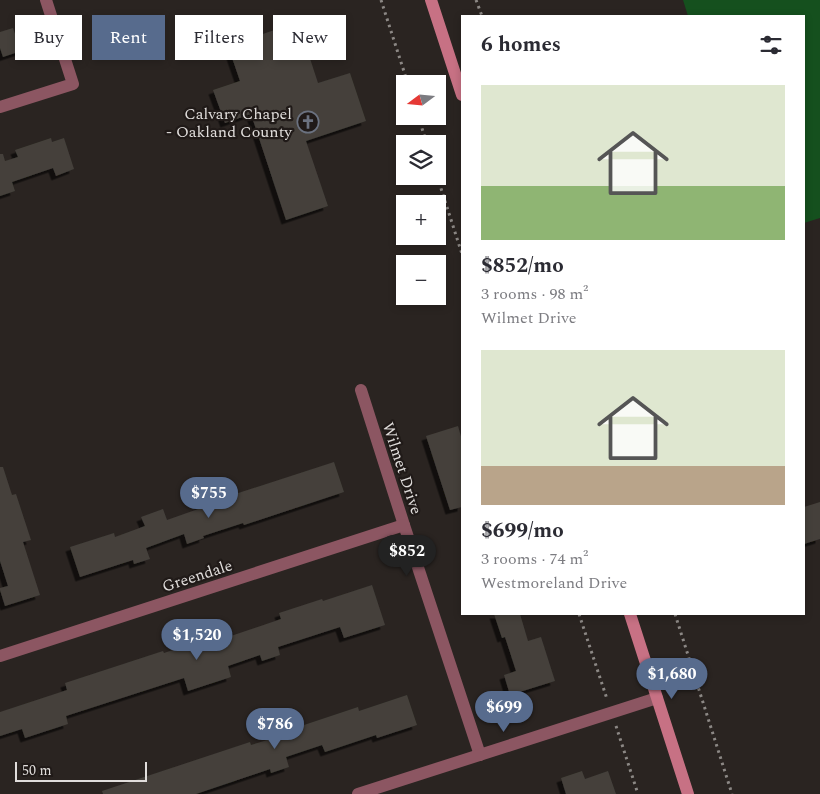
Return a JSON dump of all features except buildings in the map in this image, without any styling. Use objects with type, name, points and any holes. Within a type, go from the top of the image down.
[{"type":"main road","points":[[432,0],[461,92]]},
{"type":"main road","points":[[630,615],[688,794]]},
{"type":"street","points":[[0,107],[73,84],[46,0]]},
{"type":"street","name":"Wilmet Drive","points":[[361,390],[480,755]]},
{"type":"street","name":"Greendale","points":[[0,656],[404,525]]},
{"type":"street","points":[[358,794],[657,698]]},
{"type":"path","points":[[381,0],[405,75]]},
{"type":"path","points":[[476,0],[482,15]]},
{"type":"path","points":[[440,185],[461,251]]},
{"type":"path","points":[[579,615],[608,702]]},
{"type":"path","points":[[675,615],[732,794]]},
{"type":"path","points":[[616,724],[638,794]]},
{"type":"green space","points":[[683,0],[820,0],[820,218],[805,223],[805,15],[688,15]]},
{"type":"place","name":"Calvary Chapel - Oakland County","points":[[308,122]]}]
